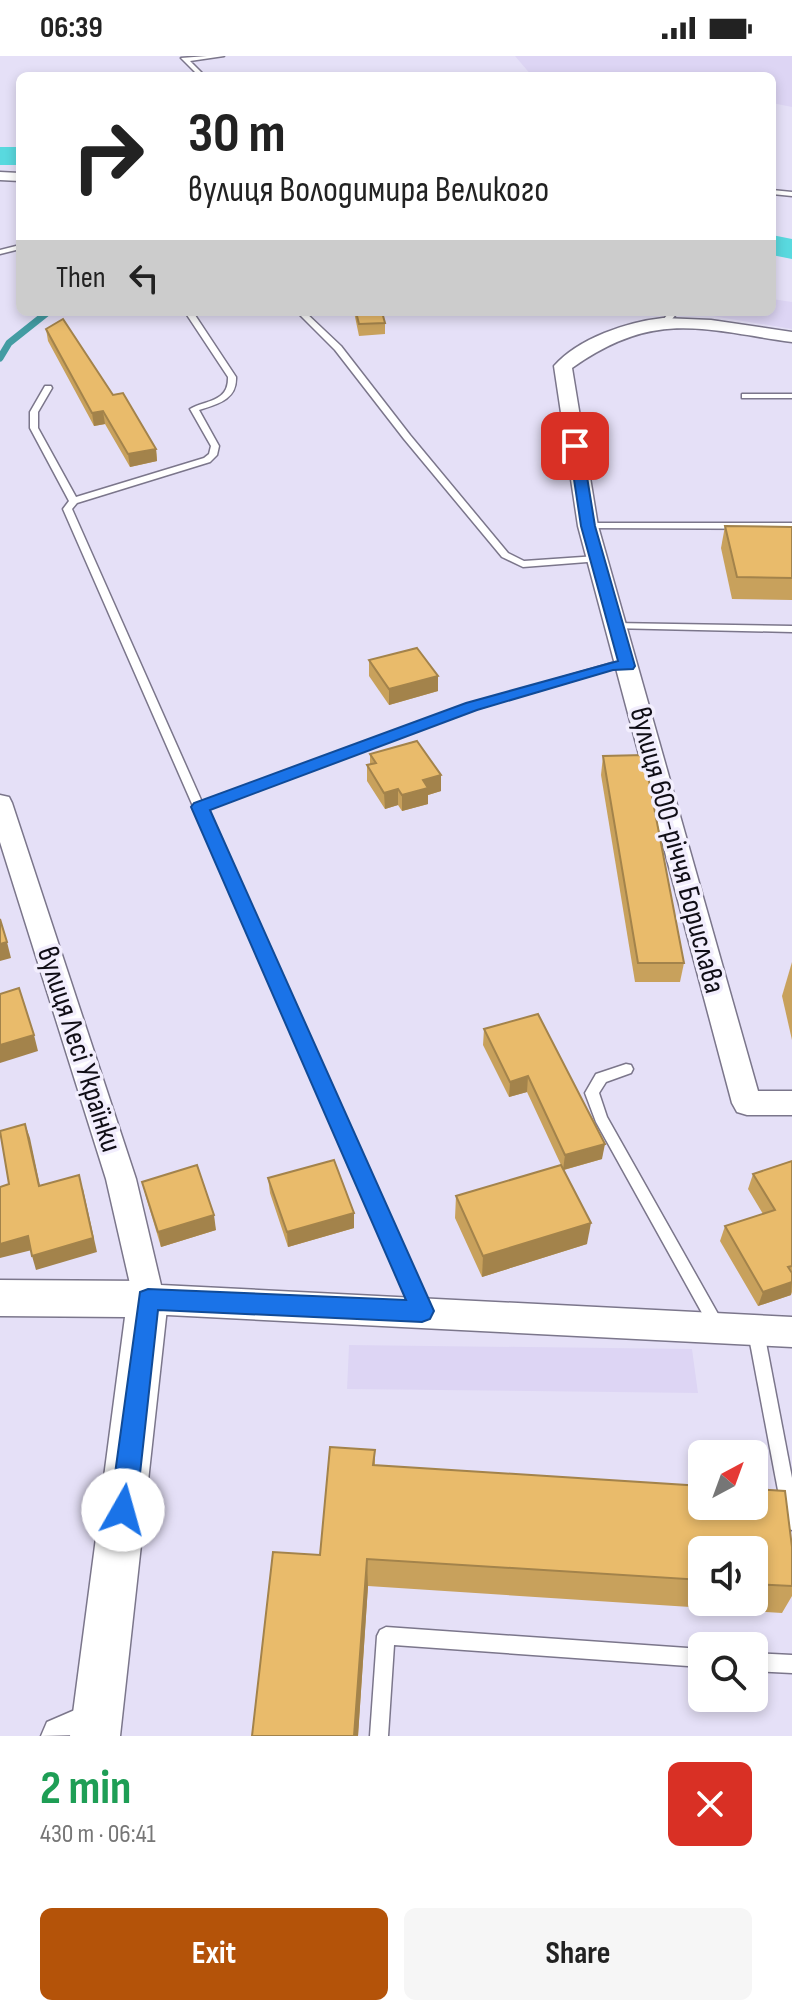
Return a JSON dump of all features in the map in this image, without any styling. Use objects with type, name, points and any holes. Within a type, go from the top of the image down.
[{"type":"street","name":"вулиця 600-річчя Борислава","points":[[792,337],[669,317],[640,326],[578,355],[563,366],[588,526],[747,1103],[792,1103]]},
{"type":"street","name":"вулиця Лесі Українки","points":[[0,803],[121,1179],[148,1299]]},
{"type":"street","points":[[0,1298],[148,1299],[792,1332]]},
{"type":"street","points":[[85,1731],[148,1299]]},
{"type":"lane","points":[[184,58],[221,56]]},
{"type":"lane","points":[[192,316],[232,377],[230,394],[194,409],[215,446],[213,455],[207,460],[74,501],[67,509],[422,1311]]},
{"type":"lane","points":[[305,316],[338,348],[505,555],[523,564],[597,559]]},
{"type":"lane","points":[[48,388],[34,412],[34,428],[74,501]]},
{"type":"lane","points":[[745,396],[792,396]]},
{"type":"lane","points":[[588,526],[792,526]]},
{"type":"lane","points":[[614,626],[792,629]]},
{"type":"lane","points":[[200,807],[472,707],[612,666],[627,666]]},
{"type":"lane","points":[[626,1069],[601,1078],[592,1093],[601,1118],[718,1329]]},
{"type":"lane","points":[[755,1331],[792,1522]]},
{"type":"lane","points":[[379,1736],[386,1636],[688,1657]]},
{"type":"lane","points":[[768,1663],[792,1664]]},
{"type":"shaded area","points":[[515,56],[792,56],[792,107],[776,104],[776,72],[529,72]]},
{"type":"shaded area","points":[[776,300],[792,302],[792,329],[712,316],[776,316]]},
{"type":"shaded area","points":[[349,1345],[692,1349],[698,1393],[347,1389]]},
{"type":"building","points":[[357,316],[383,316],[385,323],[359,324]]},
{"type":"building","points":[[63,319],[113,395],[123,393],[156,449],[128,454],[103,411],[92,413],[46,329]]},
{"type":"building","points":[[725,526],[792,527],[792,578],[737,577]]},
{"type":"building","points":[[417,648],[438,676],[389,689],[369,660]]},
{"type":"building","points":[[417,741],[441,775],[423,780],[428,788],[402,795],[398,789],[384,793],[367,765],[376,763],[370,754]]},
{"type":"building","points":[[644,755],[684,963],[638,963],[603,756]]},
{"type":"building","points":[[0,919],[7,942],[0,944]]},
{"type":"building","points":[[19,988],[34,1035],[0,1045],[0,994]]},
{"type":"building","points":[[538,1014],[605,1144],[565,1155],[528,1076],[510,1082],[484,1029]]},
{"type":"building","points":[[25,1124],[39,1186],[79,1175],[93,1238],[32,1256],[28,1236],[0,1244],[0,1187],[9,1184],[0,1131]]},
{"type":"building","points":[[334,1160],[354,1213],[287,1232],[268,1178]]},
{"type":"building","points":[[792,1161],[792,1266],[788,1267],[792,1282],[763,1292],[725,1226],[775,1210],[753,1174]]},
{"type":"building","points":[[197,1165],[214,1215],[158,1232],[142,1182]]},
{"type":"building","points":[[561,1165],[591,1223],[483,1256],[456,1196]]},
{"type":"building","points":[[330,1447],[375,1450],[373,1465],[688,1485],[688,1520],[768,1520],[768,1490],[785,1491],[792,1547],[792,1586],[768,1585],[768,1536],[688,1536],[688,1579],[367,1559],[354,1736],[252,1736],[273,1552],[320,1555]]},
{"type":"waterway","points":[[0,156],[16,156]]},
{"type":"waterway","points":[[776,246],[792,249]]},
{"type":"waterway","points":[[0,358],[9,343],[43,316]]},
{"type":"route","points":[[123,1510],[148,1299],[422,1311],[200,807],[472,707],[612,666],[627,666],[588,526],[575,446]]}]
